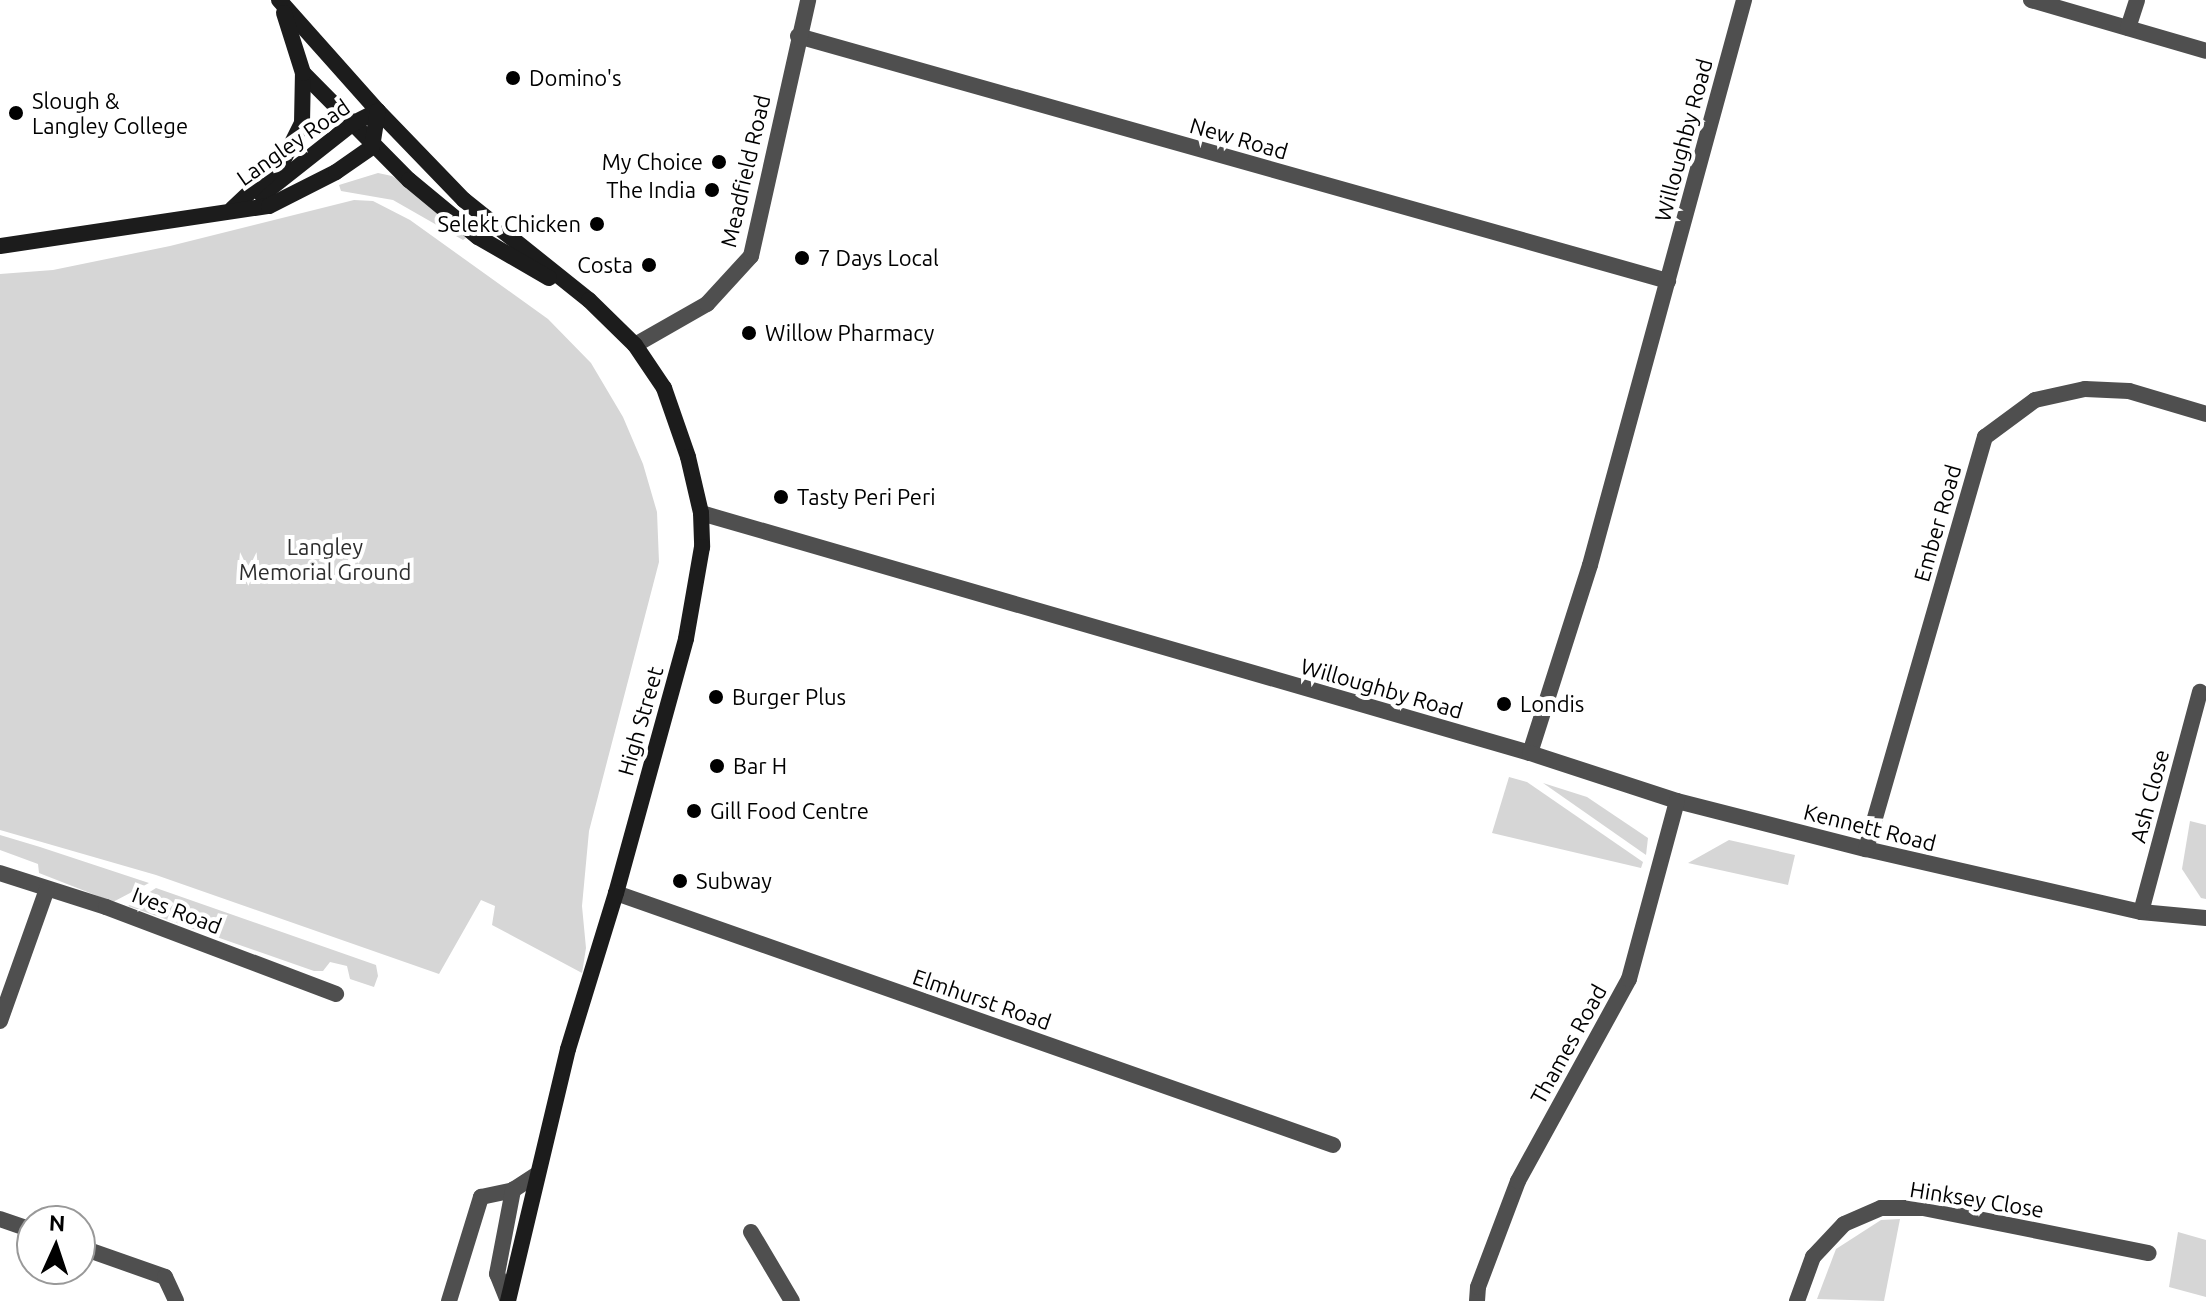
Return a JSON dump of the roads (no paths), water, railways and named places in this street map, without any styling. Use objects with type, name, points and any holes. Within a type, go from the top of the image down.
[{"type":"main road","points":[[232,209],[265,181],[298,137],[302,123],[303,73],[280,3]]},
{"type":"main road","name":"High Street","points":[[280,3],[464,200],[589,300],[635,345],[664,388],[688,457],[701,513],[702,547],[686,639],[616,893],[572,1037],[536,1175],[508,1301]]},
{"type":"main road","name":"High Street","points":[[303,73],[372,147],[478,237],[589,300]]},
{"type":"main road","name":"Langley Road","points":[[232,209],[265,194],[352,124],[378,111]]},
{"type":"main road","name":"Langley Road","points":[[0,246],[232,209],[269,206],[336,172],[372,147],[378,111]]},
{"type":"street","name":"Meadfield Road","points":[[635,345],[707,304],[751,256],[808,0]]},
{"type":"street","name":"Willoughby Road","points":[[701,513],[1530,753],[1590,565],[1744,0]]},
{"type":"street","points":[[2031,0],[2206,51]]},
{"type":"street","points":[[2128,28],[2137,0]]},
{"type":"street","name":"New Road","points":[[798,36],[1668,281]]},
{"type":"street","name":"Ember Road","points":[[1866,849],[1985,437],[2035,400],[2085,389],[2129,391],[2206,414]]},
{"type":"street","name":"Ash Close","points":[[2141,912],[2200,692]]},
{"type":"street","name":"Kennett Road","points":[[1530,753],[1677,801],[1866,849],[2141,912],[2206,918]]},
{"type":"street","name":"Thames Road","points":[[1477,1301],[1478,1287],[1518,1181],[1629,979],[1677,801]]},
{"type":"street","name":"Ives Road","points":[[0,873],[336,994]]},
{"type":"street","points":[[0,1021],[47,889]]},
{"type":"street","name":"Elmhurst Road","points":[[616,893],[1333,1145]]},
{"type":"street","points":[[449,1301],[481,1197],[513,1190],[536,1175]]},
{"type":"street","points":[[508,1301],[497,1274],[513,1190]]},
{"type":"street","name":"Hinksey Close","points":[[1797,1301],[1813,1257],[1844,1224],[1881,1208],[1923,1208],[2149,1253]]},
{"type":"street","points":[[751,1232],[792,1301]]},
{"type":"street","points":[[96,1253],[165,1277],[176,1301]]},
{"type":"place","name":"Domino's","points":[[513,78]]},
{"type":"place","name":"Slough & Langley College","points":[[16,113]]},
{"type":"place","name":"My Choice","points":[[719,162]]},
{"type":"place","name":"The India","points":[[712,190]]},
{"type":"place","name":"Selekt Chicken","points":[[597,224]]},
{"type":"place","name":"7 Days Local","points":[[802,258]]},
{"type":"place","name":"Costa","points":[[649,265]]},
{"type":"place","name":"Willow Pharmacy","points":[[749,333]]},
{"type":"place","name":"Tasty Peri Peri","points":[[781,497]]},
{"type":"place","name":"Burger Plus","points":[[716,697]]},
{"type":"place","name":"Londis","points":[[1504,704]]},
{"type":"place","name":"Bar H","points":[[717,766]]},
{"type":"place","name":"Gill Food Centre","points":[[694,811]]},
{"type":"place","name":"Subway","points":[[680,881]]},
{"type":"park label","name":"Langley Memorial Ground","points":[[325,558]]}]
